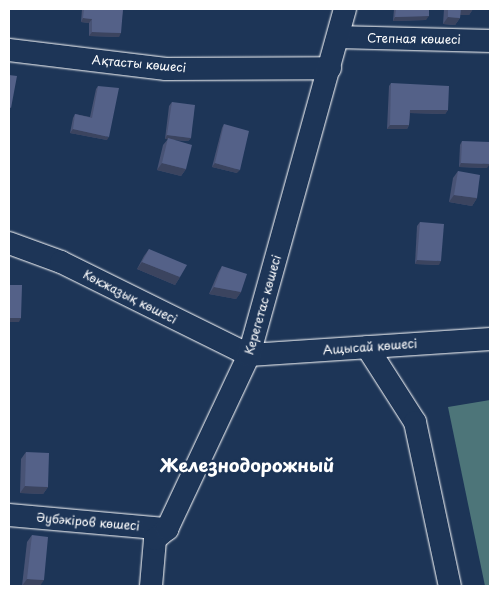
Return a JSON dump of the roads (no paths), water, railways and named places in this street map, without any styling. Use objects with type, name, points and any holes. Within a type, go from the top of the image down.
[{"type":"street","name":"Керегетас көшесі","points":[[151,586],[155,539],[167,529],[249,356],[345,9]]},
{"type":"street","name":"Степная көшесі","points":[[338,37],[490,41]]},
{"type":"street","name":"Ақтасты көшесі","points":[[9,50],[166,69],[330,68]]},
{"type":"street","name":"Көкжазық көшесі","points":[[9,243],[61,262],[249,356]]},
{"type":"street","name":"Ащысай көшесі","points":[[249,356],[490,340]]},
{"type":"street","points":[[367,347],[415,422],[450,586]]},
{"type":"street","name":"Әубәкіров көшесі","points":[[9,515],[167,529]]},
{"type":"district","name":"Железнодорожный","points":[[247,465]]}]
